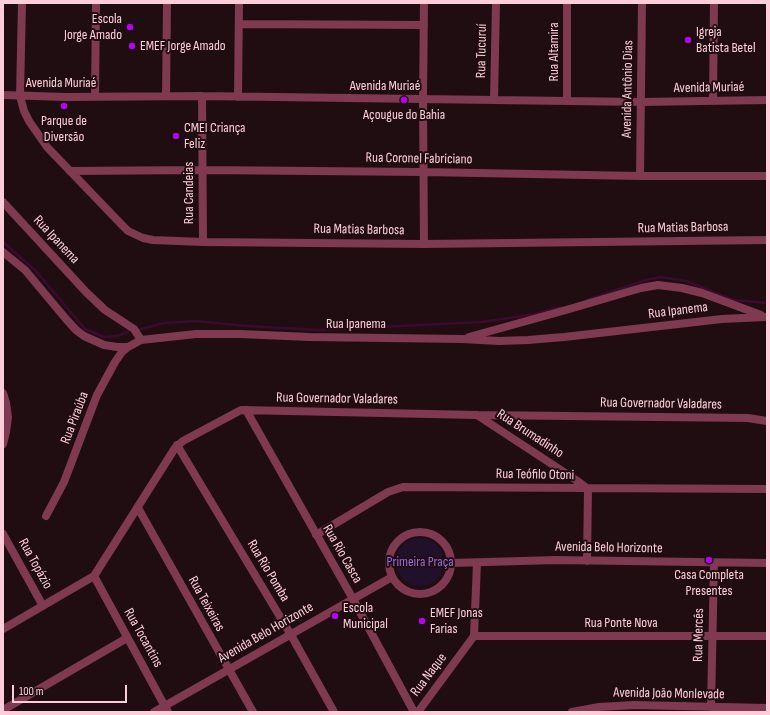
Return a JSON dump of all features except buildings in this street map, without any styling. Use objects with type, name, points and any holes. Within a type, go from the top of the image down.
[{"type":"street","name":"Rua Matias Barbosa","points":[[22,3],[20,96],[24,111],[37,134],[70,171],[122,225],[135,236],[154,240],[203,242],[424,244],[767,240]]},
{"type":"street","points":[[96,3],[96,96]]},
{"type":"street","points":[[166,96],[167,3]]},
{"type":"street","points":[[238,97],[239,3]]},
{"type":"street","points":[[424,3],[424,244]]},
{"type":"street","name":"Rua Tucuruí","points":[[494,100],[496,3]]},
{"type":"street","name":"Rua Altamira","points":[[567,3],[567,100]]},
{"type":"street","name":"Avenida Antônio Dias","points":[[640,176],[642,3]]},
{"type":"street","points":[[713,100],[714,3]]},
{"type":"street","points":[[239,24],[424,25]]},
{"type":"street","name":"Avenida Muriaé","points":[[3,95],[642,102],[767,100]]},
{"type":"street","name":"Rua Candeias","points":[[202,96],[203,242]]},
{"type":"street","name":"Rua Coronel Fabriciano","points":[[70,171],[202,170],[640,176],[767,176]]},
{"type":"street","name":"Rua Ipanema","points":[[3,202],[86,292],[105,310],[134,329],[141,340],[196,334],[499,341],[528,340],[722,319],[766,317]]},
{"type":"street","points":[[3,252],[25,270],[71,324],[84,336],[104,345],[128,347]]},
{"type":"street","points":[[462,339],[634,289],[658,286],[682,288],[702,293],[766,317]]},
{"type":"street","name":"Rua Piraúba","points":[[46,516],[64,482],[97,394],[115,362],[128,347],[141,340]]},
{"type":"street","points":[[3,393],[8,417],[3,444]]},
{"type":"street","name":"Rua Rio Casca","points":[[246,410],[353,599],[414,712]]},
{"type":"street","name":"Rua Governador Valadares","points":[[3,629],[94,576],[178,445],[236,411],[748,418],[767,421]]},
{"type":"street","name":"Rua Brumadinho","points":[[477,415],[588,489]]},
{"type":"street","name":"Rua Rio Pomba","points":[[178,445],[291,635],[334,712]]},
{"type":"street","name":"Rua Teófilo Otoni","points":[[316,535],[388,492],[403,487],[767,489]]},
{"type":"street","points":[[587,561],[588,489]]},
{"type":"street","name":"Rua Teixeiras","points":[[138,508],[253,712]]},
{"type":"street","points":[[421,532],[428,533],[442,541],[450,555],[451,562],[450,572],[440,587],[432,592],[422,594],[409,592],[397,584],[392,577],[388,561],[390,554],[399,540],[413,533],[421,532]]},
{"type":"street","name":"Rua Topázio","points":[[3,534],[5,544],[43,606]]},
{"type":"street","name":"Avenida Belo Horizonte","points":[[451,562],[587,561],[767,563]]},
{"type":"street","points":[[474,636],[477,563]]},
{"type":"street","name":"Rua Mercês","points":[[710,707],[714,563]]},
{"type":"street","name":"Rua Tocantins","points":[[94,576],[167,709]]},
{"type":"street","name":"Avenida Belo Horizonte","points":[[154,712],[167,709],[229,670],[392,577]]},
{"type":"street","name":"Rua Ponte Nova","points":[[474,636],[767,636]]},
{"type":"street","name":"Rua Naque","points":[[418,712],[474,636]]},
{"type":"street","points":[[3,710],[127,638]]},
{"type":"street","name":"Avenida João Monlevade","points":[[572,712],[599,707],[634,706],[767,708]]},
{"type":"green space","name":"Primeira Praça","points":[[415,538],[425,538],[437,545],[444,557],[444,567],[437,579],[425,586],[415,586],[407,582],[400,575],[396,567],[396,557],[400,549],[407,542]]},
{"type":"waterway","points":[[3,242],[35,270],[85,329],[104,337],[116,336],[128,332]]},
{"type":"waterway","points":[[587,300],[646,280],[661,277],[686,281],[733,300],[767,303]]},
{"type":"waterway","points":[[141,329],[164,323],[196,321],[247,326],[319,330],[482,322],[536,314],[556,308],[563,308]]},
{"type":"place","name":"Escola Jorge Amado","points":[[130,27]]},
{"type":"place","name":"Igreja Batista Betel","points":[[688,40]]},
{"type":"place","name":"EMEF Jorge Amado","points":[[132,46]]},
{"type":"place","name":"Açougue do Bahia","points":[[404,100]]},
{"type":"place","name":"Parque de Diversão","points":[[64,106]]},
{"type":"place","name":"CMEI Criança Feliz","points":[[176,136]]},
{"type":"place","name":"Casa Completa Presentes","points":[[709,560]]},
{"type":"place","name":"Escola Municipal","points":[[335,616]]},
{"type":"place","name":"EMEF Jonas Farias","points":[[422,621]]}]
